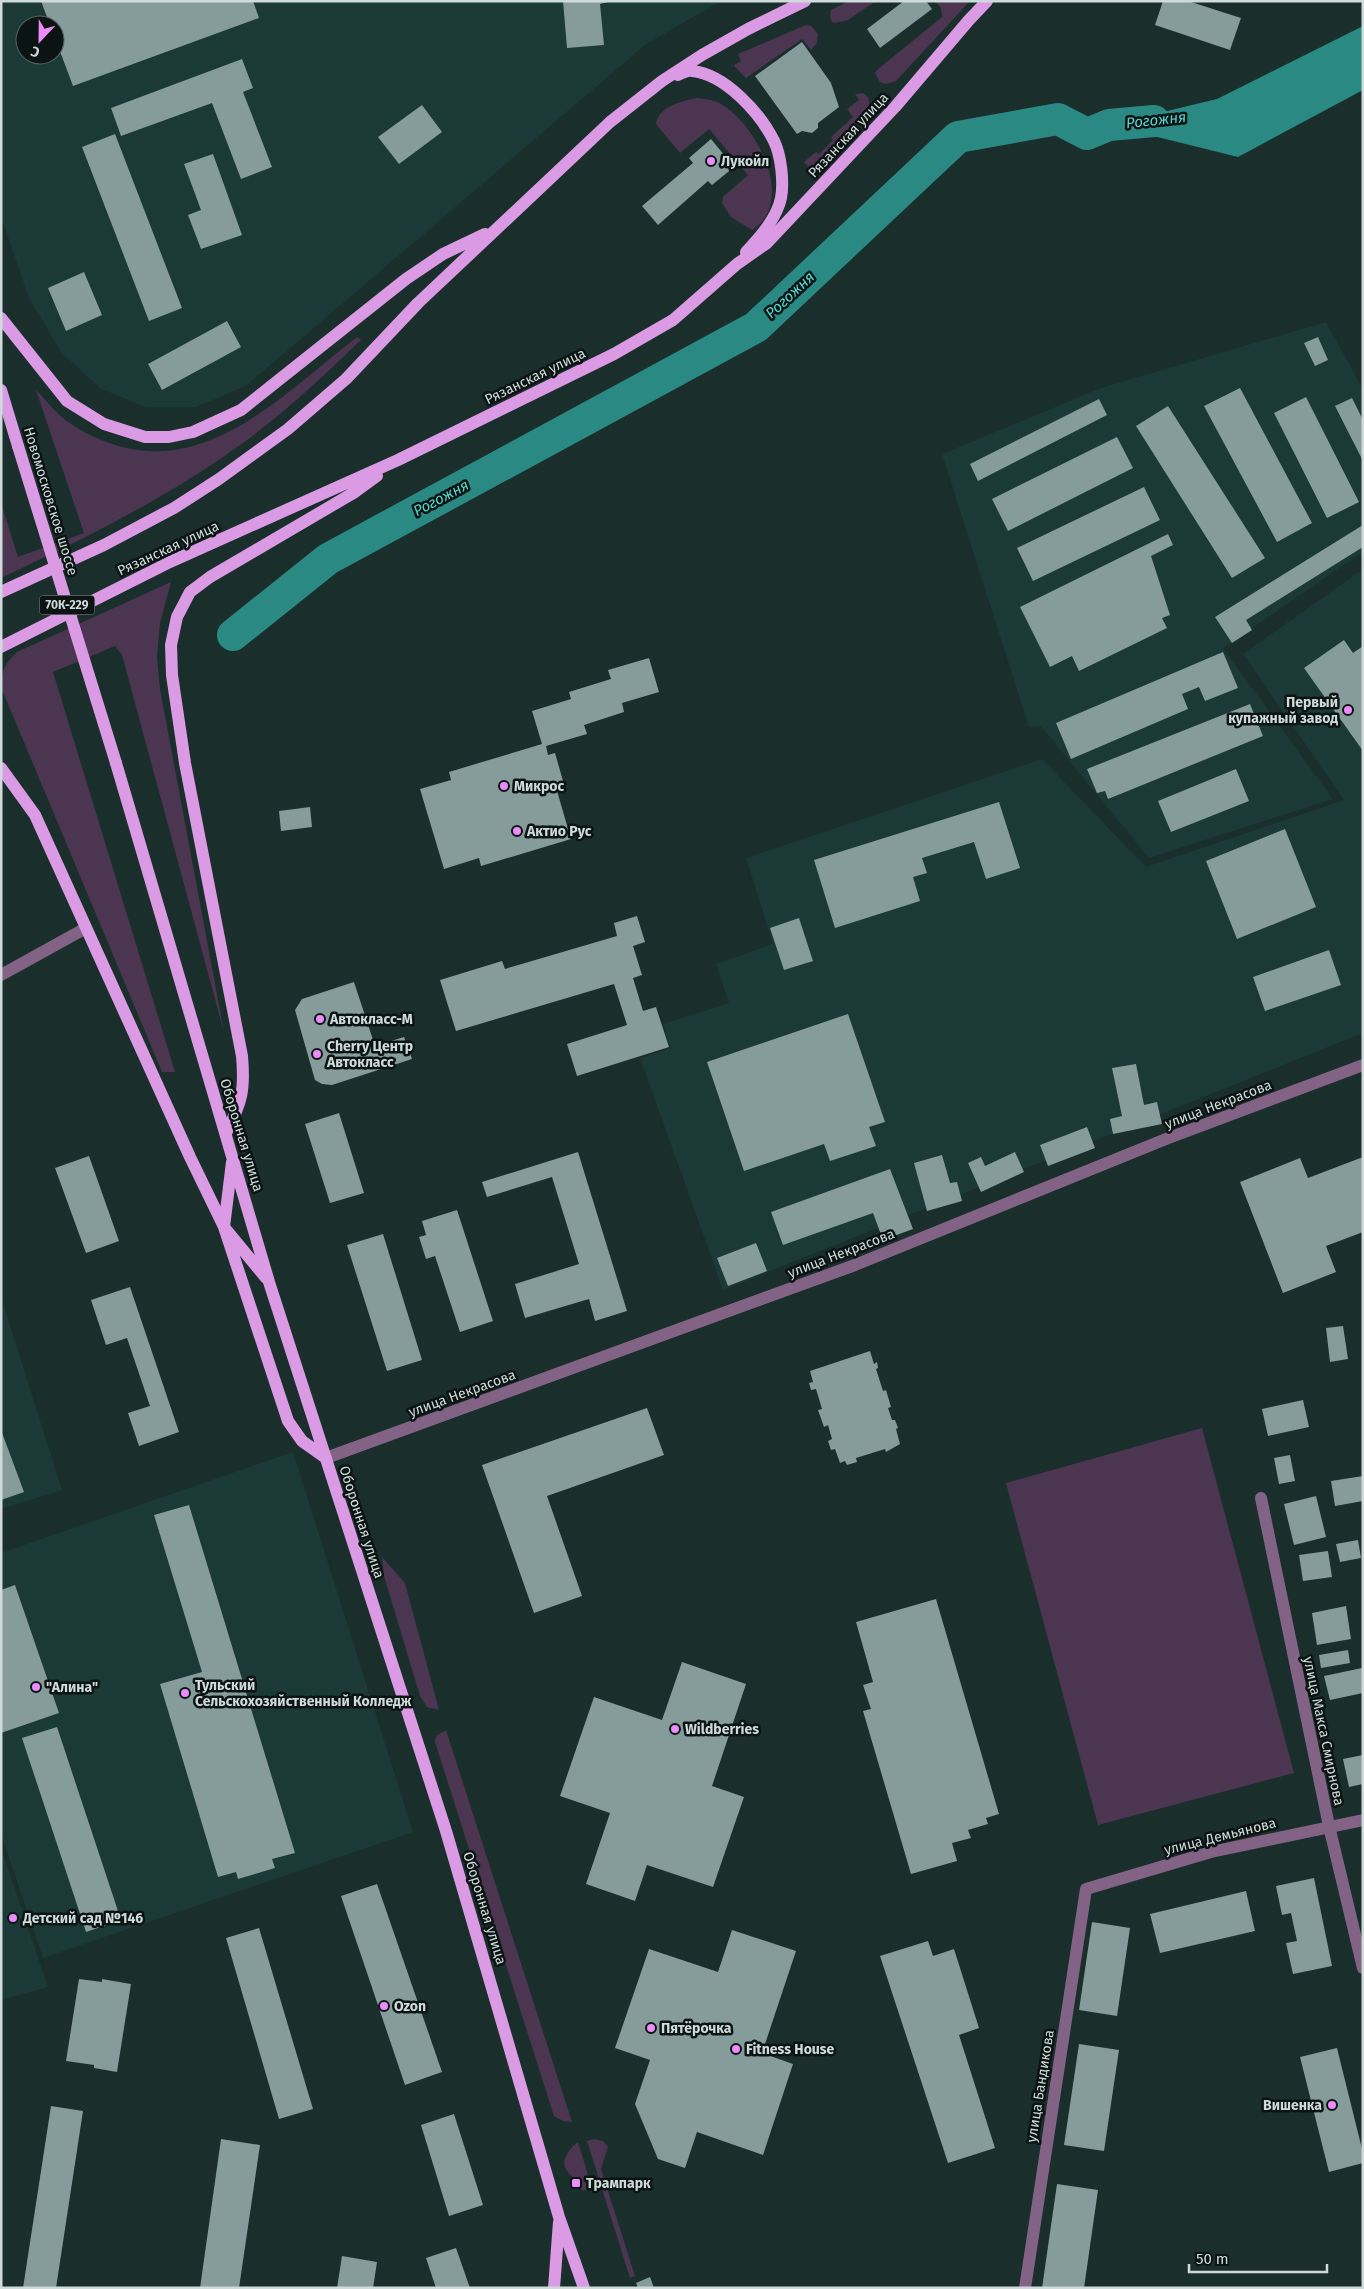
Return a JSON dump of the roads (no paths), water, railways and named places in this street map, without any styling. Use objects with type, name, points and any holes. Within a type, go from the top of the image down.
[{"type":"main road","points":[[1,592],[104,545],[174,508],[219,479],[280,434],[346,379],[418,304],[494,230],[610,122],[662,81],[748,29],[805,1]]},
{"type":"main road","name":"Рязанская улица","points":[[1,646],[170,562],[398,460],[614,354],[673,320],[737,264],[767,243],[895,107],[987,1]]},
{"type":"main road","points":[[662,81],[690,70],[707,75],[735,92],[763,121],[775,142],[781,163],[781,198],[767,228],[737,264]]},
{"type":"main road","points":[[1,318],[67,401],[104,424],[145,437],[169,437],[194,432],[241,410],[406,279],[443,254],[494,230]]},
{"type":"main road","name":"Новомосковское шоссе","points":[[1,390],[116,763]]},
{"type":"main road","points":[[226,1132],[240,1106],[244,1083],[242,1056],[185,763],[173,685],[171,645],[177,617],[190,592],[210,577],[355,492],[398,460]]},
{"type":"main road","name":"Оборонная улица","points":[[116,763],[270,1282],[446,1831],[559,2217],[584,2288]]},
{"type":"main road","points":[[1,768],[35,815],[224,1227],[288,1421],[302,1441],[326,1458]]},
{"type":"main road","points":[[232,1157],[224,1227],[270,1282]]},
{"type":"main road","points":[[302,1441],[319,1435]]},
{"type":"main road","points":[[554,2288],[559,2217]]},
{"type":"street","points":[[1,975],[86,928]]},
{"type":"street","name":"улица Некрасова","points":[[326,1458],[855,1265],[1166,1139],[1363,1064]]},
{"type":"street","name":"улица Макса Смирнова","points":[[1261,1498],[1329,1826],[1363,1968]]},
{"type":"street","name":"улица Демьянова","points":[[1086,1889],[1211,1852],[1363,1820]]},
{"type":"street","name":"улица Бандикова","points":[[1024,2288],[1086,1889]]},
{"type":"water","points":[[1363,26],[1363,90],[1238,157],[1109,125],[1217,99]]},
{"type":"waterway","name":"Рогожня","points":[[233,635],[328,559],[756,327],[958,137],[1058,119],[1087,134],[1109,125],[1154,121]]},
{"type":"place","name":"Лукойл","points":[[711,161]]},
{"type":"place","name":"Первый купажный завод","points":[[1348,710]]},
{"type":"place","name":"Микрос","points":[[504,786]]},
{"type":"place","name":"Актио Рус","points":[[517,831]]},
{"type":"place","name":"Автокласс-М","points":[[320,1019]]},
{"type":"place","name":"Cherry Центр Автокласс","points":[[317,1054]]},
{"type":"place","name":"\"Алина\"","points":[[36,1687]]},
{"type":"place","name":"Тульский Сельскохозяйственный Колледж","points":[[185,1693]]},
{"type":"place","name":"Wildberries","points":[[675,1729]]},
{"type":"place","name":"Детский сад №146","points":[[13,1918]]},
{"type":"place","name":"Ozon","points":[[384,2006]]},
{"type":"place","name":"Пятёрочка","points":[[651,2028]]},
{"type":"place","name":"Fitness House","points":[[736,2049]]},
{"type":"place","name":"Вишенка","points":[[1332,2105]]},
{"type":"place","name":"Трампарк","points":[[576,2183]]}]
